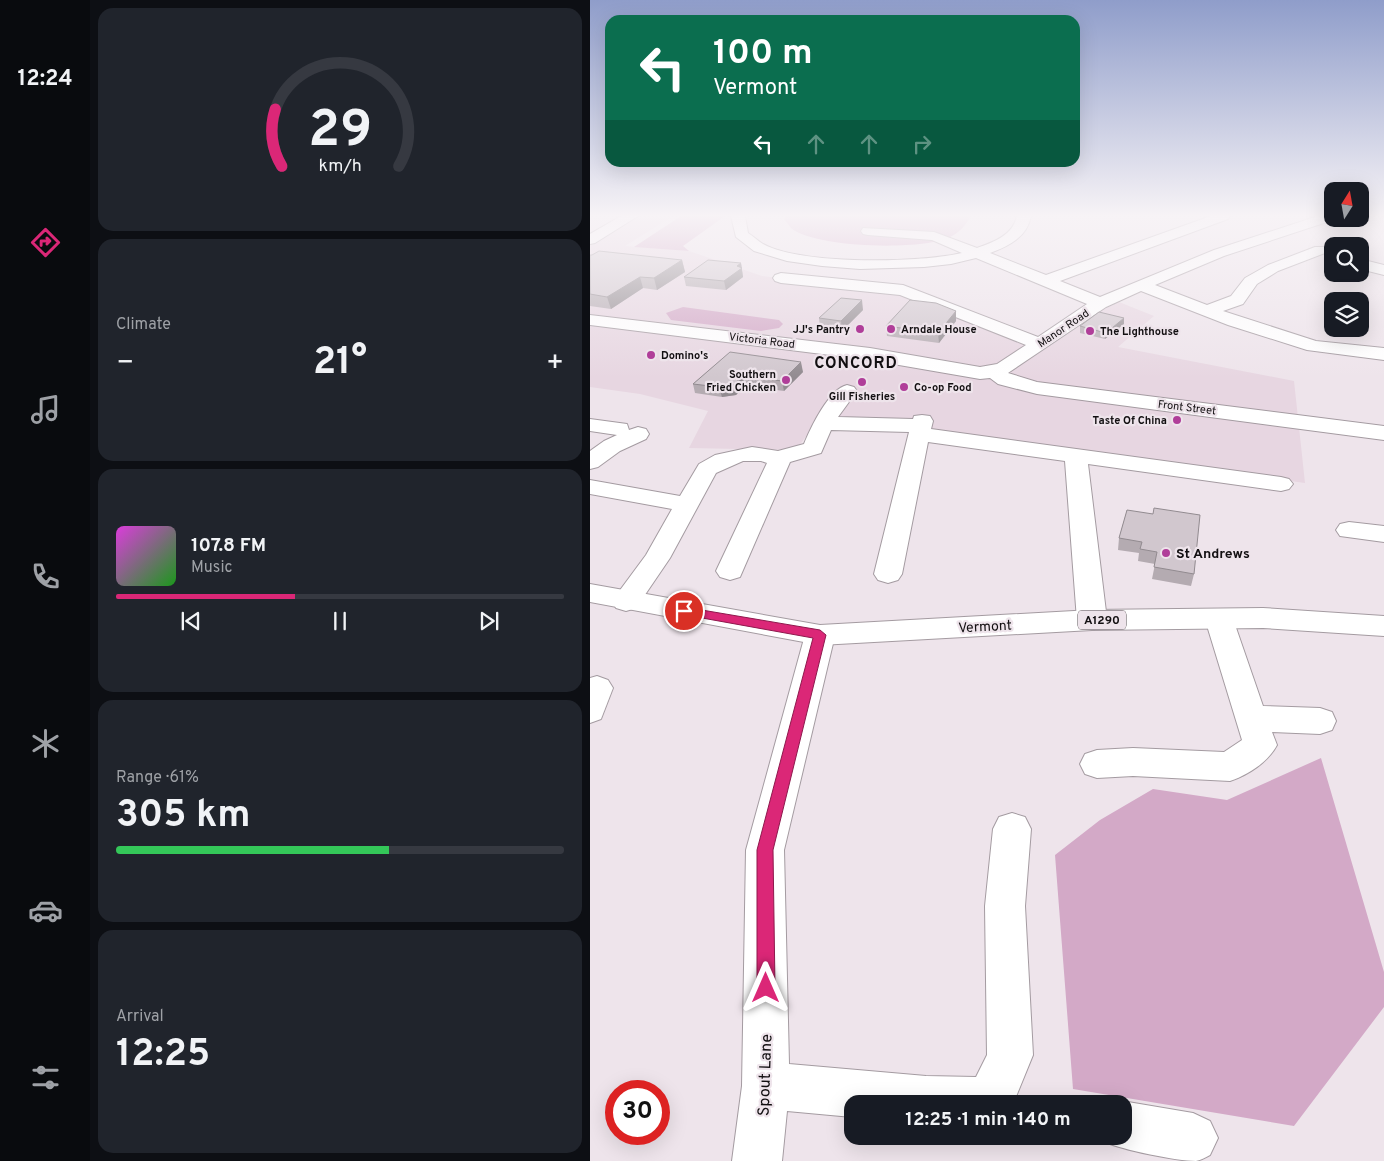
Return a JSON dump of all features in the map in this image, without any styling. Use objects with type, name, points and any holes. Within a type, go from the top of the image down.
[{"type":"street","points":[[1018,270],[1100,303]]},
{"type":"street","points":[[1045,281],[1074,270]]},
{"type":"street","name":"Manor Road","points":[[994,372],[1004,368],[1100,303],[1179,270]]},
{"type":"street","points":[[1207,311],[1237,300],[1251,281],[1269,270]]},
{"type":"street","points":[[1371,270],[1383,277]]},
{"type":"street","points":[[781,278],[903,290],[1039,344]]},
{"type":"street","points":[[1142,286],[1207,311],[1314,346],[1384,354]]},
{"type":"street","name":"Victoria Road","points":[[590,320],[870,354],[980,373],[994,372]]},
{"type":"street","name":"Front Street","points":[[994,372],[1005,380],[1037,388],[1384,433]]},
{"type":"street","points":[[776,459],[813,448],[824,423],[846,391]]},
{"type":"street","points":[[824,423],[921,427],[1076,455],[1281,484]]},
{"type":"street","points":[[590,425],[628,432],[590,462]]},
{"type":"street","points":[[888,574],[921,427]]},
{"type":"street","points":[[626,601],[657,558],[708,469],[719,461],[744,454],[772,456],[779,461],[730,571]]},
{"type":"street","points":[[1076,455],[1092,620]]},
{"type":"street","points":[[590,487],[688,505]]},
{"type":"street","points":[[1349,530],[1384,534]]},
{"type":"street","name":"Vermont","points":[[590,593],[820,635],[1092,620],[1263,618],[1384,626]]},
{"type":"street","points":[[1097,764],[1133,762],[1230,767],[1260,745],[1220,619]]},
{"type":"street","name":"Spout Lane","points":[[757,1161],[766,1086],[765,850],[820,635]]},
{"type":"street","points":[[1252,718],[1320,721]]},
{"type":"street","points":[[998,1095],[999,1082],[1010,1055],[1005,906],[1012,829]]},
{"type":"street","points":[[766,1086],[869,1095]]},
{"type":"street","points":[[1132,1127],[1193,1138]]},
{"type":"shaded area","points":[[590,270],[745,270],[762,276],[895,292],[1031,344],[1119,302],[1154,316],[1118,347],[1294,381],[1305,483],[909,428],[818,420],[796,450],[689,448],[708,411],[640,394],[590,387]]},
{"type":"shaded area","points":[[683,307],[779,320],[783,324],[779,328],[761,331],[671,320],[666,313]]},
{"type":"shaded area","points":[[1321,758],[1384,972],[1384,1007],[1294,1126],[1132,1099],[1132,1095],[1109,1095],[1073,1089],[1055,855],[1100,820],[1153,789],[1227,800]]},
{"type":"building","points":[[590,270],[666,270],[654,278],[640,277],[607,297],[590,294]]},
{"type":"building","points":[[694,270],[739,270],[724,281],[684,277]]},
{"type":"building","points":[[841,298],[862,300],[841,321],[819,318]]},
{"type":"building","points":[[910,300],[936,303],[956,311],[938,333],[886,326]]},
{"type":"building","points":[[1099,312],[1124,318],[1106,333],[1080,326]]},
{"type":"building","points":[[730,352],[801,362],[782,381],[743,376],[733,385],[719,387],[693,384]]},
{"type":"building","points":[[1154,508],[1200,515],[1194,574],[1154,567],[1157,552],[1140,549],[1142,542],[1119,538],[1127,510],[1153,514]]},
{"type":"place","name":"JJ's Pantry","points":[[860,329]]},
{"type":"place","name":"Arndale House","points":[[891,329]]},
{"type":"place","name":"The Lighthouse","points":[[1090,331]]},
{"type":"place","name":"Domino's","points":[[651,355]]},
{"type":"place","name":"Southern Fried Chicken","points":[[786,380]]},
{"type":"place","name":"Gill Fisheries","points":[[862,382]]},
{"type":"place","name":"Co-op Food","points":[[904,387]]},
{"type":"place","name":"Taste Of China","points":[[1177,420]]},
{"type":"place","name":"St Andrews","points":[[1166,553]]},
{"type":"district","name":"CONCORD","points":[[856,362]]},
{"type":"route","points":[[684,611],[820,635],[765,850],[766,988]]}]
